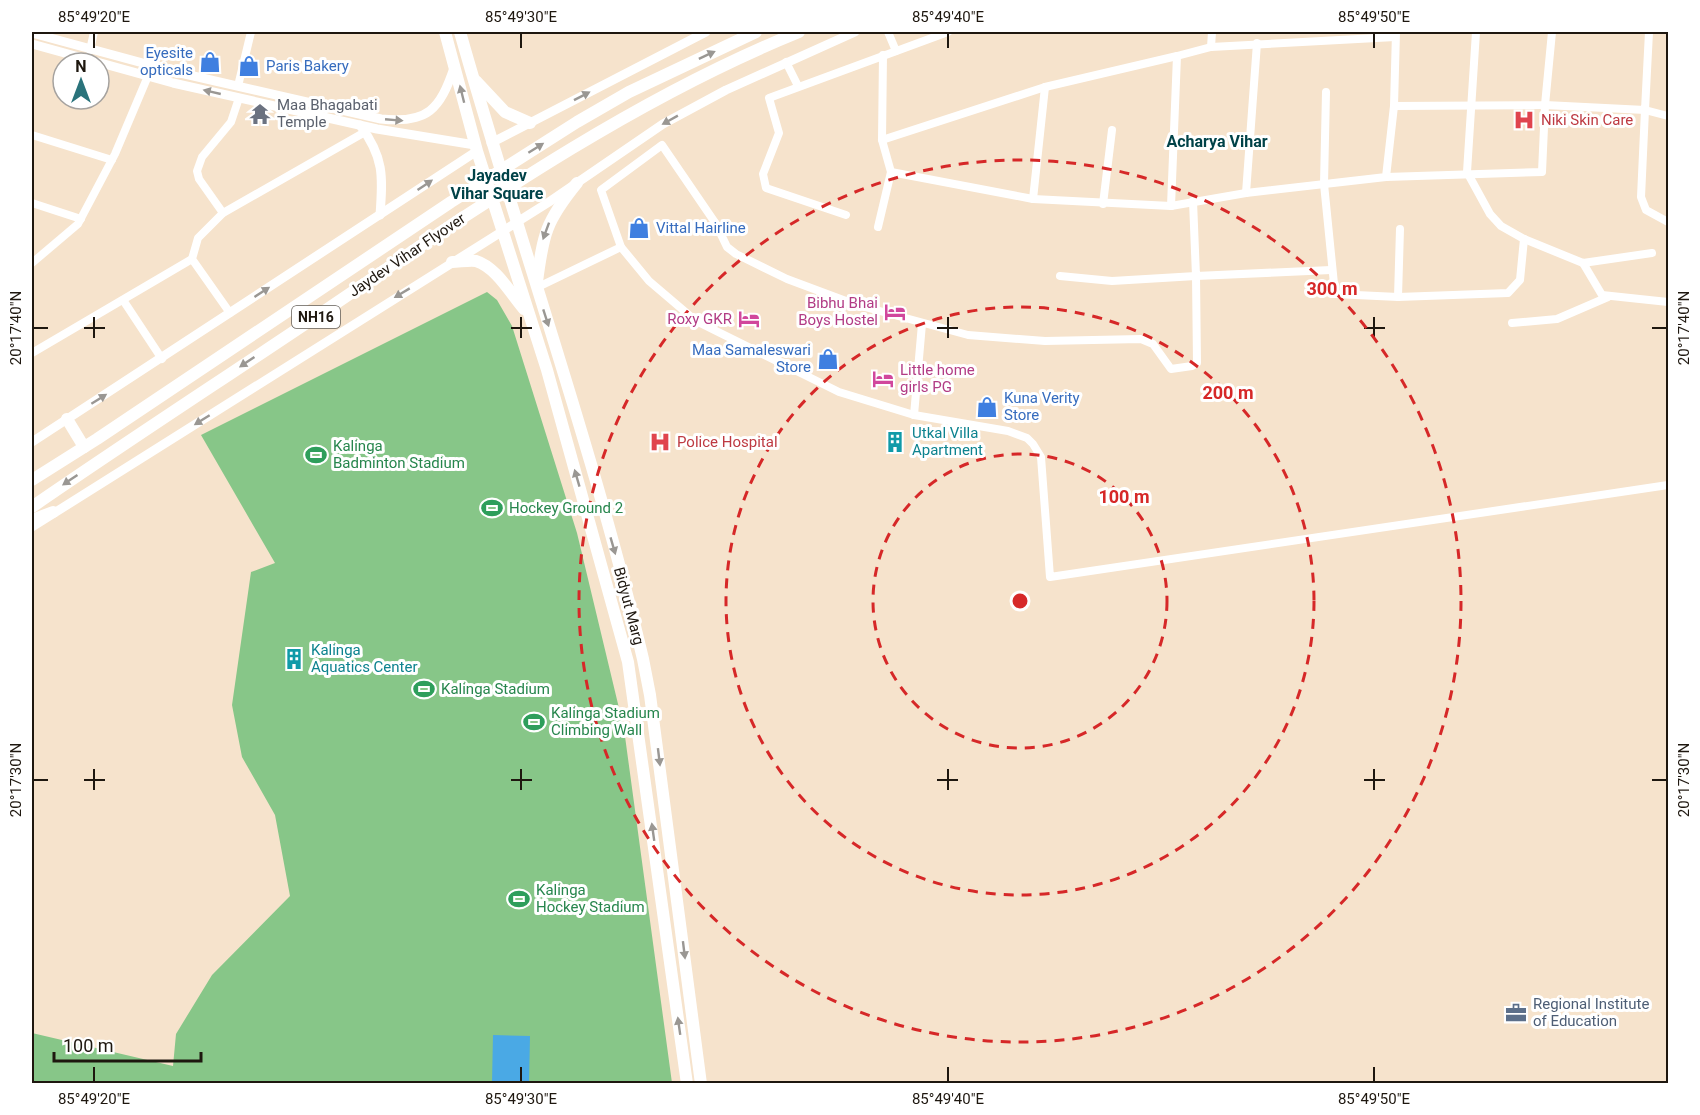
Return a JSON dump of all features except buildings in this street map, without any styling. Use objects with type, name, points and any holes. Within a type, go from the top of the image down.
[{"type":"main road","name":"Bidyut Marg","points":[[445,32],[476,148],[547,370],[628,662],[687,1083]]},
{"type":"main road","name":"Bidyut Marg","points":[[460,32],[491,143],[562,366],[634,621],[649,686],[701,1083]]},
{"type":"main road","name":"Jaydev Vihar Flyover","points":[[32,480],[451,202],[577,122],[629,92],[756,32]]},
{"type":"main road","name":"Jaydev Vihar Flyover","points":[[32,507],[426,242],[591,136],[646,103],[724,64],[799,32]]},
{"type":"main road","points":[[473,78],[505,111],[530,123]]},
{"type":"main road","points":[[536,288],[543,235],[559,205],[577,183]]},
{"type":"main road","points":[[452,262],[475,261],[482,264],[495,273],[529,314]]},
{"type":"main road","points":[[67,419],[84,447]]},
{"type":"main road","points":[[32,520],[53,512]]},
{"type":"street","points":[[90,50],[94,32]]},
{"type":"street","points":[[238,86],[251,32]]},
{"type":"street","points":[[491,143],[706,32]]},
{"type":"street","points":[[32,527],[516,223],[663,124],[786,62],[855,32]]},
{"type":"street","points":[[888,32],[896,51]]},
{"type":"street","points":[[846,215],[772,191],[763,182],[779,133],[769,98],[948,32]]},
{"type":"street","points":[[1211,47],[1212,32]]},
{"type":"street","points":[[1476,32],[1467,172],[1490,214],[1501,226],[1524,239],[1582,263],[1652,254]]},
{"type":"street","points":[[891,172],[1033,199],[1171,206],[1246,193],[1386,177],[1467,172],[1542,172],[1552,32]]},
{"type":"street","points":[[1649,32],[1643,204],[1646,210],[1668,222]]},
{"type":"street","points":[[32,33],[90,50],[238,86],[381,119],[404,122],[423,116],[435,107],[444,96],[455,66]]},
{"type":"street","points":[[882,140],[1045,87],[1211,47],[1395,34],[1394,106],[1386,177]]},
{"type":"street","points":[[50,50],[52,40]]},
{"type":"street","points":[[32,44],[148,76],[362,128],[476,148]]},
{"type":"street","points":[[1246,193],[1257,44]]},
{"type":"street","points":[[878,227],[891,172],[882,140],[883,55]]},
{"type":"street","points":[[1171,206],[1177,56]]},
{"type":"street","points":[[786,62],[798,86]]},
{"type":"street","points":[[32,263],[78,224],[112,160],[148,76]]},
{"type":"street","points":[[1033,199],[1045,87]]},
{"type":"street","points":[[1326,92],[1324,184],[1335,294],[1398,297],[1508,293],[1520,280],[1524,239]]},
{"type":"street","points":[[223,213],[199,179],[197,171],[202,157],[231,122],[239,98]]},
{"type":"street","points":[[1394,106],[1545,105],[1645,110],[1668,116]]},
{"type":"street","points":[[32,352],[192,259],[198,238],[223,213],[362,128]]},
{"type":"street","points":[[362,128],[372,141],[381,165],[380,215]]},
{"type":"street","points":[[1102,204],[1112,130]]},
{"type":"street","points":[[32,135],[112,160]]},
{"type":"street","points":[[1193,201],[1198,358],[1192,366],[1176,370],[1167,366],[1153,344],[1141,339],[1005,339],[968,335],[922,324],[835,297],[787,279],[735,254],[727,247],[716,224],[662,145],[601,190],[621,247],[649,281],[696,321],[839,392],[914,414],[1008,431],[1033,444],[1041,457],[1050,578],[1668,485]]},
{"type":"street","points":[[32,442],[380,215],[476,148]]},
{"type":"street","points":[[32,203],[81,219]]},
{"type":"street","points":[[1398,297],[1400,229]]},
{"type":"street","points":[[536,288],[621,247]]},
{"type":"street","points":[[192,259],[230,313]]},
{"type":"street","points":[[1582,263],[1597,290],[1608,297],[1668,302]]},
{"type":"street","points":[[1060,276],[1112,281],[1331,270]]},
{"type":"street","points":[[1512,323],[1557,319],[1608,297]]},
{"type":"street","points":[[123,300],[162,359]]},
{"type":"street","points":[[914,414],[922,324]]},
{"type":"green space","name":"Kalinga Stadium","points":[[487,292],[497,300],[512,326],[577,533],[624,729],[672,1083],[32,1084],[32,1033],[173,1066],[176,1034],[212,975],[290,896],[275,815],[242,757],[232,705],[251,572],[275,563],[201,435]]},
{"type":"water","points":[[493,1035],[530,1036],[529,1083],[492,1083]]},
{"type":"place","name":"Eyesite opticals","points":[[210,62]]},
{"type":"place","name":"Paris Bakery","points":[[249,66]]},
{"type":"place","name":"Maa Bhagabati Temple","points":[[260,114]]},
{"type":"place","name":"Niki Skin Care","points":[[1524,120]]},
{"type":"place","name":"Vittal Hairline","points":[[639,228]]},
{"type":"place","name":"Bibhu Bhai Boys Hostel","points":[[895,312]]},
{"type":"place","name":"Roxy GKR","points":[[749,319]]},
{"type":"place","name":"Maa Samaleswari Store","points":[[828,359]]},
{"type":"place","name":"Little home girls PG","points":[[883,379]]},
{"type":"place","name":"Kuna Verity Store","points":[[987,407]]},
{"type":"place","name":"Police Hospital","points":[[660,442]]},
{"type":"place","name":"Utkal Villa Apartment","points":[[895,442]]},
{"type":"place","name":"Kalinga Badminton Stadium","points":[[316,455]]},
{"type":"place","name":"Hockey Ground 2","points":[[492,508]]},
{"type":"place","name":"Kalinga Aquatics Center","points":[[294,659]]},
{"type":"place","name":"Kalinga Stadium","points":[[424,689]]},
{"type":"place","name":"Kalinga Stadium Climbing Wall","points":[[534,722]]},
{"type":"place","name":"Kalinga Hockey Stadium","points":[[519,899]]},
{"type":"place","name":"Regional Institute of Education","points":[[1516,1013]]},
{"type":"district","name":"Acharya Vihar","points":[[1217,141]]},
{"type":"district","name":"Jayadev Vihar Square","points":[[497,184]]}]
